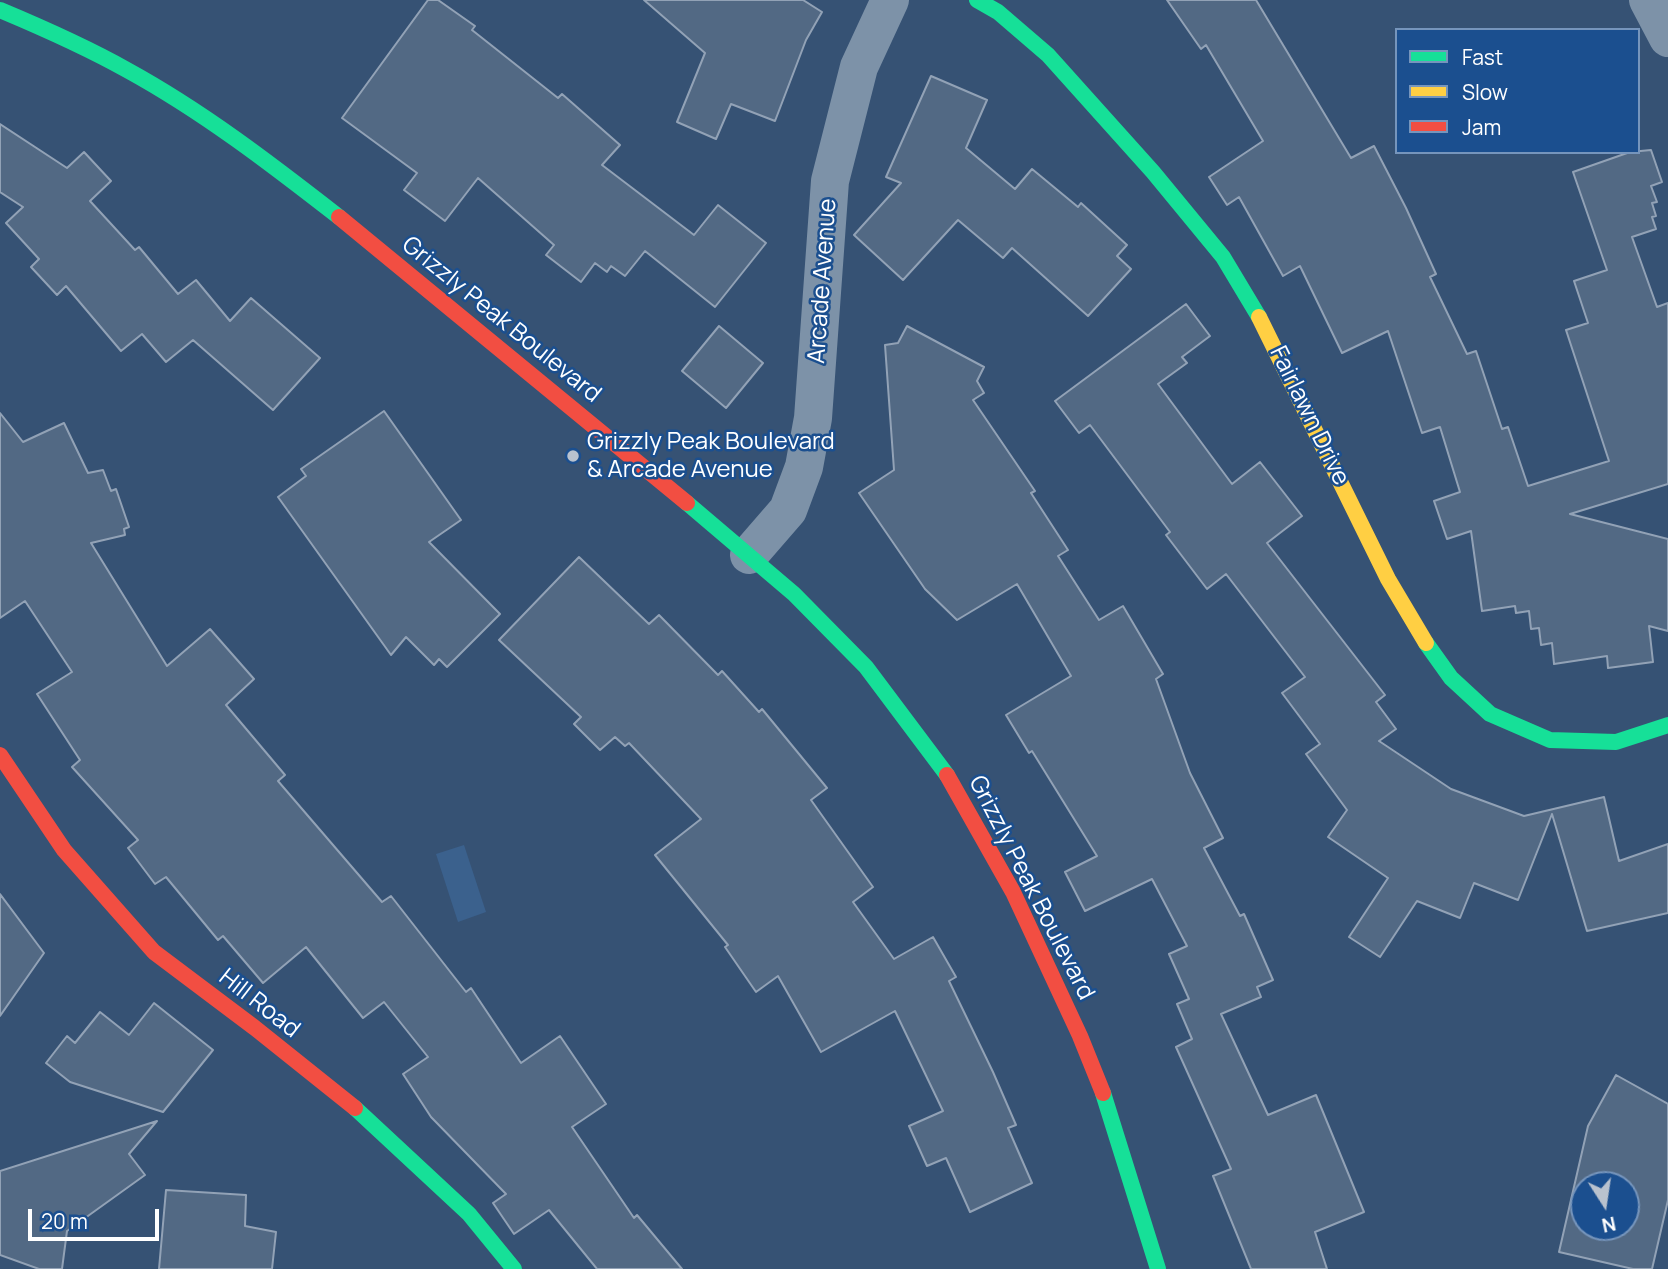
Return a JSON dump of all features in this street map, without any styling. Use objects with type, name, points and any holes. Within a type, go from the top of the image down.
[{"type":"street","name":"Arcade Avenue","points":[[749,555],[788,510],[804,467],[813,418],[831,181],[859,67],[890,0]]},
{"type":"street","name":"Fairlawn Drive","points":[[977,0],[998,12],[1048,55],[1153,172],[1223,257],[1266,329],[1388,579],[1420,635],[1451,678],[1490,714],[1550,740],[1616,742],[1655,732],[1668,725]]},
{"type":"street","points":[[1648,0],[1668,38]]},
{"type":"street","name":"Grizzly Peak Boulevard","points":[[0,10],[39,25],[127,68],[229,133],[359,232],[749,555],[794,594],[866,667],[945,771],[1013,892],[1080,1036],[1103,1093],[1158,1269]]},
{"type":"street","name":"Hill Road","points":[[0,755],[64,850],[154,952],[359,1111],[468,1214],[514,1269]]},
{"type":"water","points":[[464,845],[486,912],[458,922],[436,854]]},
{"type":"building","points":[[428,0],[438,0],[475,26],[472,30],[558,98],[562,94],[620,145],[602,165],[694,235],[718,205],[766,243],[715,307],[645,251],[625,276],[611,266],[607,272],[595,263],[581,282],[546,255],[554,245],[478,178],[445,221],[404,190],[417,173],[342,118]]},
{"type":"building","points":[[644,0],[803,0],[822,12],[806,40],[775,121],[731,104],[716,139],[677,122],[705,53]]},
{"type":"building","points":[[1167,0],[1256,0],[1351,158],[1374,146],[1436,274],[1430,277],[1467,354],[1476,351],[1502,429],[1508,427],[1528,486],[1609,461],[1566,330],[1588,323],[1574,281],[1607,270],[1573,172],[1624,154],[1640,154],[1640,151],[1651,150],[1662,182],[1651,186],[1657,202],[1652,203],[1656,216],[1652,217],[1656,229],[1632,237],[1657,307],[1668,303],[1668,484],[1570,514],[1668,539],[1668,631],[1649,626],[1653,662],[1608,668],[1607,656],[1554,664],[1552,643],[1541,645],[1539,628],[1531,629],[1529,611],[1516,613],[1515,606],[1482,611],[1471,531],[1447,539],[1434,501],[1460,492],[1440,427],[1422,433],[1388,331],[1342,353],[1300,266],[1283,276],[1239,197],[1227,205],[1209,177],[1263,141],[1206,45],[1201,49]]},
{"type":"building","points":[[931,76],[987,100],[966,148],[1015,189],[1032,169],[1078,207],[1081,203],[1127,245],[1117,256],[1131,269],[1088,316],[1012,248],[1003,258],[958,220],[903,280],[854,235],[901,183],[886,177]]},
{"type":"building","points":[[0,124],[67,168],[84,152],[111,181],[90,201],[135,250],[139,247],[178,294],[196,280],[230,321],[251,298],[320,358],[273,410],[193,340],[166,362],[142,334],[121,351],[66,286],[57,295],[31,267],[39,259],[6,223],[23,207],[0,192]]},
{"type":"building","points":[[1186,304],[1210,336],[1182,357],[1187,363],[1158,384],[1232,484],[1260,462],[1302,516],[1267,543],[1385,695],[1376,702],[1396,729],[1379,741],[1451,789],[1524,816],[1604,797],[1619,861],[1668,844],[1668,913],[1587,931],[1552,814],[1518,900],[1474,883],[1460,918],[1417,901],[1380,957],[1349,937],[1388,878],[1328,837],[1347,810],[1306,754],[1320,744],[1282,693],[1305,677],[1226,574],[1207,589],[1166,535],[1170,532],[1090,425],[1079,433],[1055,401]]},
{"type":"building","points":[[719,326],[763,363],[726,408],[682,371]]},
{"type":"building","points":[[907,326],[984,367],[977,381],[984,393],[973,400],[1035,491],[1031,493],[1068,550],[1058,556],[1099,620],[1123,606],[1163,674],[1156,679],[1190,773],[1223,838],[1204,848],[1240,916],[1244,914],[1273,980],[1257,987],[1261,997],[1221,1014],[1268,1115],[1316,1095],[1364,1212],[1315,1232],[1327,1269],[1251,1269],[1213,1176],[1231,1169],[1176,1047],[1192,1039],[1177,1004],[1189,999],[1169,954],[1187,946],[1152,879],[1085,911],[1065,872],[1097,856],[1032,751],[1029,753],[1006,715],[1071,676],[1017,584],[957,620],[925,589],[859,493],[894,470],[885,345],[898,343]]},
{"type":"building","points":[[384,411],[461,520],[429,542],[500,614],[447,667],[439,659],[434,665],[406,637],[391,655],[278,497],[306,476],[301,469]]},
{"type":"building","points":[[0,413],[23,442],[64,423],[88,473],[103,470],[111,491],[116,489],[129,527],[124,529],[125,535],[91,543],[167,666],[210,629],[254,679],[226,705],[285,775],[278,781],[382,902],[391,896],[466,992],[471,988],[521,1063],[560,1036],[606,1104],[572,1127],[634,1218],[637,1215],[682,1269],[597,1269],[549,1210],[514,1234],[493,1203],[506,1194],[431,1117],[403,1074],[428,1057],[384,1002],[363,1018],[306,947],[263,983],[223,936],[218,940],[166,877],[155,884],[128,848],[138,840],[72,767],[80,760],[37,694],[72,672],[25,601],[0,618]]},
{"type":"building","points":[[579,557],[649,624],[659,615],[718,675],[722,671],[759,712],[762,709],[827,788],[811,800],[873,887],[853,902],[894,959],[933,937],[956,977],[949,981],[1016,1125],[1008,1128],[1032,1183],[970,1212],[946,1158],[927,1166],[909,1126],[943,1111],[895,1011],[821,1052],[778,976],[756,992],[725,947],[728,945],[655,855],[701,819],[629,743],[625,746],[615,737],[600,750],[574,724],[581,717],[499,640]]},
{"type":"building","points":[[0,894],[44,953],[0,1016]]},
{"type":"building","points":[[154,1003],[213,1050],[163,1112],[70,1082],[46,1063],[67,1036],[75,1043],[100,1012],[129,1035]]},
{"type":"building","points":[[1616,1075],[1668,1104],[1668,1200],[1652,1269],[1633,1269],[1559,1252],[1570,1204],[1570,1241],[1640,1241],[1640,1171],[1578,1171],[1588,1126]]},
{"type":"building","points":[[157,1121],[129,1154],[145,1175],[67,1231],[62,1269],[39,1269],[0,1255],[0,1171]]},
{"type":"building","points":[[166,1190],[246,1195],[245,1226],[276,1232],[272,1269],[159,1269]]},
{"type":"traffic: fast","points":[[977,0],[998,12],[1048,55],[1153,172],[1223,257],[1259,317]]},
{"type":"traffic: fast","points":[[0,10],[80,46],[155,86],[236,139],[339,217]]},
{"type":"traffic: fast","points":[[687,503],[794,594],[866,667],[947,775]]},
{"type":"traffic: fast","points":[[1426,643],[1451,678],[1490,714],[1550,740],[1616,742],[1668,725]]},
{"type":"traffic: fast","points":[[1103,1093],[1158,1269]]},
{"type":"traffic: fast","points":[[355,1108],[469,1214],[514,1269]]},
{"type":"traffic: slow","points":[[1259,317],[1388,579],[1426,643]]},
{"type":"traffic: jam","points":[[339,217],[687,503]]},
{"type":"traffic: jam","points":[[0,755],[64,850],[154,952],[355,1108]]},
{"type":"traffic: jam","points":[[947,775],[1013,892],[1080,1036],[1103,1093]]},
{"type":"place","name":"Grizzly Peak Boulevard & Arcade Avenue","points":[[573,456]]}]
